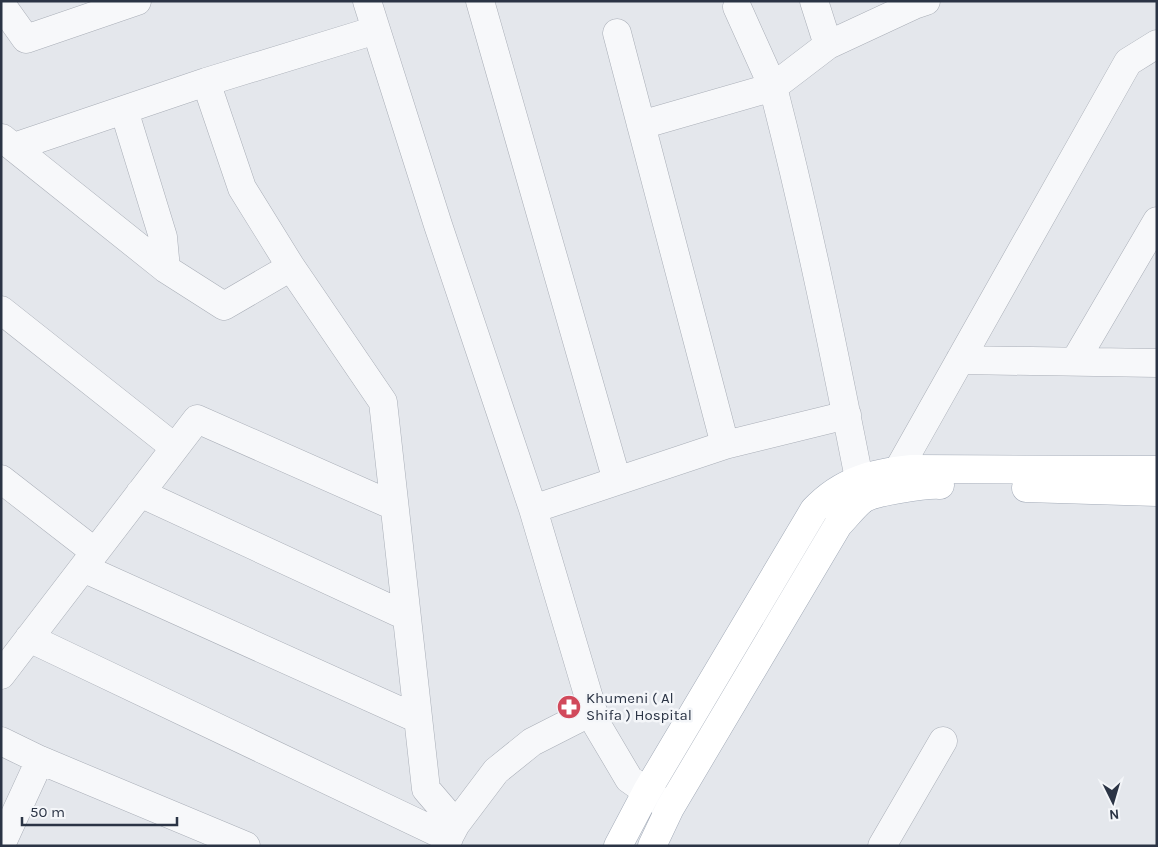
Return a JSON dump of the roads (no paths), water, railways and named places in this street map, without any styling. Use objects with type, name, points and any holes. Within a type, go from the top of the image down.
[{"type":"main road","points":[[659,844],[670,808],[861,489],[898,470],[912,468],[1157,470]]},
{"type":"main road","points":[[623,837],[647,792],[814,510],[825,498],[839,488],[893,490],[931,484],[1157,492]]},
{"type":"street","points":[[1,4],[26,39],[138,1]]},
{"type":"street","points":[[367,1],[438,225],[533,509],[597,725],[629,779],[670,808]]},
{"type":"street","points":[[480,1],[617,481]]},
{"type":"street","points":[[814,1],[828,45]]},
{"type":"street","points":[[641,125],[773,87],[828,45],[926,1]]},
{"type":"street","points":[[737,7],[773,87],[799,187],[848,415],[861,489]]},
{"type":"street","points":[[8,142],[124,110],[206,82],[376,30]]},
{"type":"street","points":[[617,33],[725,445]]},
{"type":"street","points":[[898,470],[1128,62],[1157,44]]},
{"type":"street","points":[[206,82],[242,188],[290,267],[383,402],[426,790],[450,836]]},
{"type":"street","points":[[124,110],[164,237],[166,269]]},
{"type":"street","points":[[8,142],[166,269],[224,306],[290,267]]},
{"type":"street","points":[[1075,362],[1157,221]]},
{"type":"street","points":[[1,310],[174,447]]},
{"type":"street","points":[[960,360],[1157,362]]},
{"type":"street","points":[[533,509],[725,445],[848,415]]},
{"type":"street","points":[[4,665],[29,638],[197,419],[394,506]]},
{"type":"street","points":[[1,480],[89,560],[418,719]]},
{"type":"street","points":[[140,493],[406,616]]},
{"type":"street","points":[[29,638],[450,836]]},
{"type":"street","points":[[450,836],[496,771],[532,742],[593,711]]},
{"type":"street","points":[[1,741],[40,760],[246,846]]},
{"type":"street","points":[[882,846],[944,741]]},
{"type":"street","points":[[1,844],[40,760]]},
{"type":"street","points":[[623,837],[659,844]]},
{"type":"place","name":"Khumeni ( Al Shifa ) Hospital","points":[[569,707]]}]
